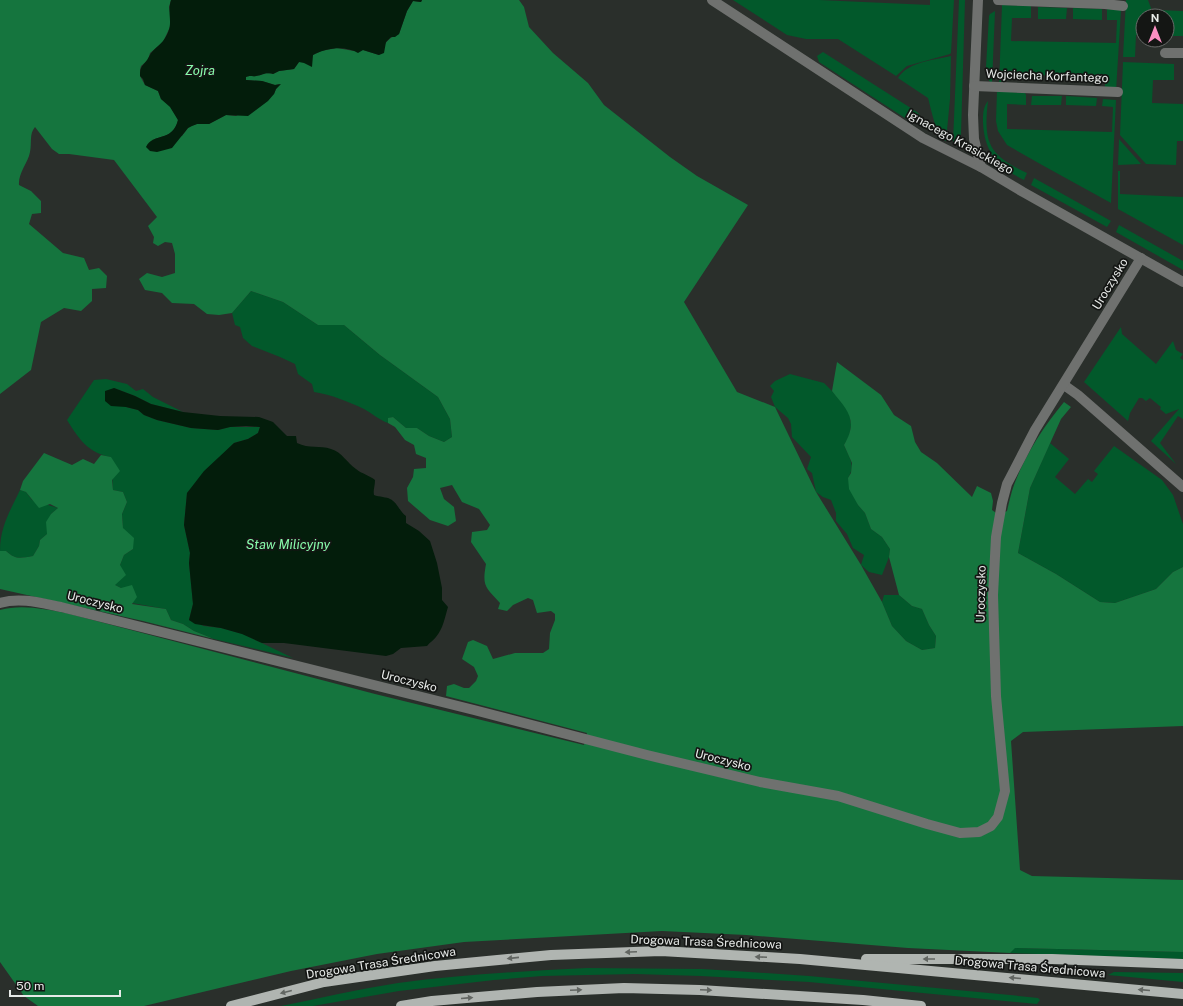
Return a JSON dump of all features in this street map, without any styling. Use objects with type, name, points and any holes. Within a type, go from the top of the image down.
[{"type":"main road","name":"Drogowa Trasa Średnicowa","points":[[231,1006],[324,982],[435,966],[551,955],[661,952],[800,959],[1183,994]]},
{"type":"main road","points":[[800,959],[1052,959],[1183,964]]},
{"type":"main road","points":[[401,1006],[432,1001],[624,988],[700,990],[863,1000],[921,1006]]},
{"type":"main road","points":[[863,1000],[890,1006]]},
{"type":"street","name":"Ignacego Krasickiego","points":[[712,0],[923,138],[981,167],[1183,282]]},
{"type":"street","name":"Wojciecha Korfantego","points":[[978,0],[973,115],[974,139],[981,167]]},
{"type":"street","points":[[998,0],[1123,6]]},
{"type":"street","points":[[1165,53],[1183,54]]},
{"type":"street","name":"Wojciecha Korfantego","points":[[974,86],[1118,92]]},
{"type":"street","name":"Uroczysko","points":[[0,602],[8,600],[28,601],[61,607],[760,782],[838,796],[926,824],[960,833],[979,832],[991,826],[998,817],[1005,791],[996,696],[993,595],[996,537],[999,516],[1008,484],[1035,430],[1141,258]]},
{"type":"street","points":[[1064,385],[1078,395],[1183,487]]},
{"type":"green space","points":[[0,0],[171,0],[169,7],[171,18],[170,27],[163,42],[150,53],[148,60],[141,66],[140,76],[145,85],[158,91],[161,99],[170,106],[178,120],[171,132],[165,136],[152,140],[182,136],[191,126],[197,124],[209,124],[226,115],[236,116],[274,94],[280,84],[275,85],[262,81],[246,80],[246,77],[259,76],[266,73],[273,74],[279,71],[294,69],[299,62],[304,62],[321,51],[337,48],[354,51],[363,50],[379,55],[389,40],[399,34],[407,11],[413,1],[519,0],[524,7],[529,27],[553,53],[588,83],[604,105],[670,157],[697,176],[748,205],[684,302],[737,392],[775,407],[816,492],[882,602],[892,626],[906,641],[922,650],[935,648],[936,636],[922,609],[912,606],[899,595],[889,557],[890,549],[882,537],[871,529],[865,513],[858,505],[849,489],[848,478],[851,473],[852,463],[844,445],[851,429],[851,422],[846,410],[832,391],[837,362],[881,395],[894,415],[911,426],[915,442],[921,452],[937,463],[972,497],[977,486],[991,493],[993,501],[992,510],[999,515],[1007,511],[1018,474],[1042,431],[1064,402],[1071,407],[1061,419],[1030,488],[1018,553],[1056,574],[1100,602],[1115,603],[1156,589],[1173,572],[1183,567],[1183,726],[1023,732],[1011,741],[1020,870],[1032,876],[1183,880],[1183,952],[1015,948],[1010,953],[908,948],[746,935],[662,931],[464,942],[377,954],[291,971],[144,1006],[38,1006],[24,996],[0,962],[0,610],[25,607],[66,613],[375,694],[584,745],[587,733],[446,696],[447,686],[454,684],[464,688],[469,688],[476,681],[478,676],[474,667],[462,659],[468,642],[473,640],[487,646],[493,659],[515,653],[543,653],[549,649],[550,633],[555,620],[555,614],[551,611],[537,613],[533,600],[528,598],[513,605],[507,611],[498,609],[500,603],[486,586],[484,577],[486,564],[471,542],[472,532],[487,530],[490,525],[479,509],[462,502],[452,485],[440,488],[444,499],[454,507],[456,521],[448,526],[430,520],[408,501],[407,488],[413,477],[414,469],[426,468],[426,458],[416,454],[414,445],[405,440],[395,427],[388,423],[388,418],[393,417],[406,428],[417,428],[429,436],[444,442],[452,437],[450,419],[438,397],[380,355],[344,325],[318,325],[283,302],[251,291],[232,313],[219,315],[207,314],[194,304],[172,303],[162,293],[145,290],[139,279],[147,273],[162,277],[175,273],[175,254],[172,243],[165,242],[158,246],[153,243],[154,237],[148,226],[157,217],[114,160],[59,154],[52,149],[35,127],[31,136],[31,149],[29,156],[19,181],[19,185],[31,191],[41,201],[41,213],[32,214],[29,224],[63,253],[84,258],[89,270],[99,268],[107,276],[106,288],[92,289],[92,301],[81,311],[64,308],[41,322],[31,370],[0,394]]},
{"type":"green space","points":[[733,0],[819,0],[930,5],[930,0],[954,0],[951,53],[907,66],[896,76],[838,39],[806,39],[787,35]]},
{"type":"green space","points":[[959,0],[965,0],[961,134],[958,140],[953,142]]},
{"type":"green space","points":[[1126,0],[1148,0],[1151,8],[1135,8],[1135,57],[1123,57]]},
{"type":"green space","points":[[1002,5],[1031,6],[1031,18],[1012,18],[1011,41],[1116,43],[1117,20],[1107,20],[1107,9],[1121,10],[1116,91],[1105,90],[1105,77],[1002,74],[1001,86],[999,85]]},
{"type":"green space","points":[[1038,7],[1067,8],[1066,19],[1038,19]]},
{"type":"green space","points":[[1073,8],[1102,9],[1102,20],[1073,19]]},
{"type":"green space","points":[[995,11],[992,83],[989,81],[986,67],[989,16]]},
{"type":"green space","points":[[1175,11],[1183,11],[1183,36],[1175,36]]},
{"type":"green space","points":[[823,52],[917,112],[920,115],[919,120],[916,122],[905,118],[819,62],[817,56]]},
{"type":"green space","points":[[951,56],[950,99],[946,141],[939,134],[928,98],[898,78],[908,68],[914,65],[929,60]]},
{"type":"green space","points":[[1123,62],[1174,64],[1174,80],[1153,80],[1152,103],[1183,104],[1183,141],[1177,141],[1176,165],[1146,164],[1120,135]]},
{"type":"green space","points":[[997,91],[1025,93],[1026,95],[1026,105],[1007,104],[1007,129],[1112,132],[1113,107],[1102,106],[1103,99],[1116,100],[1111,203],[1007,145],[998,131],[996,121]]},
{"type":"green space","points":[[1032,96],[1062,96],[1061,105],[1031,105]]},
{"type":"green space","points":[[1066,96],[1097,98],[1096,106],[1066,105]]},
{"type":"green space","points":[[988,101],[987,127],[991,146],[1004,160],[1027,173],[1024,180],[1000,164],[994,157],[986,142],[983,113]]},
{"type":"green space","points":[[1119,139],[1141,164],[1118,165]]},
{"type":"green space","points":[[1118,171],[1120,171],[1120,194],[1183,197],[1183,245],[1118,209]]},
{"type":"green space","points":[[1034,178],[1111,221],[1107,227],[1031,185]]},
{"type":"green space","points":[[1119,225],[1183,261],[1183,270],[1116,232]]},
{"type":"green space","points":[[251,291],[283,302],[318,325],[344,325],[380,355],[438,397],[450,419],[452,437],[444,442],[429,436],[417,428],[406,428],[393,417],[389,418],[388,423],[352,403],[314,392],[312,384],[298,374],[295,364],[252,346],[243,338],[240,327],[235,325],[232,313]]},
{"type":"green space","points":[[1121,327],[1122,334],[1156,364],[1173,341],[1176,350],[1183,354],[1180,358],[1183,360],[1183,419],[1178,416],[1160,443],[1176,464],[1151,441],[1179,409],[1166,414],[1160,409],[1161,407],[1150,398],[1146,401],[1139,398],[1130,413],[1128,421],[1084,382]]},
{"type":"green space","points":[[790,374],[824,383],[849,411],[851,425],[849,437],[844,445],[852,465],[848,478],[858,505],[865,513],[871,529],[882,537],[890,549],[889,557],[882,575],[869,572],[861,565],[864,555],[853,548],[847,534],[836,521],[836,513],[831,500],[816,492],[812,473],[807,469],[811,457],[792,437],[791,424],[788,418],[775,407],[771,397],[774,391],[770,386],[775,381]]},
{"type":"green space","points":[[106,379],[127,384],[136,391],[143,389],[153,397],[183,412],[151,404],[114,388],[126,407],[138,410],[144,415],[157,420],[191,428],[218,430],[230,427],[260,427],[258,433],[248,439],[234,443],[187,493],[184,525],[190,553],[189,563],[193,604],[189,620],[204,626],[221,628],[243,634],[293,658],[214,639],[194,631],[183,624],[171,620],[166,609],[132,603],[121,588],[115,585],[124,555],[133,549],[123,528],[122,514],[127,502],[123,492],[113,490],[111,457],[90,449],[80,439],[67,420],[94,380]]},
{"type":"green space","points":[[1050,443],[1069,459],[1055,477],[1075,494],[1088,479],[1092,482],[1098,474],[1094,471],[1114,446],[1162,480],[1173,495],[1183,524],[1183,567],[1173,572],[1156,589],[1115,603],[1100,602],[1056,574],[1018,553],[1030,488]]},
{"type":"green space","points":[[44,453],[72,465],[83,459],[94,464],[101,455],[111,457],[120,471],[112,480],[113,490],[123,492],[127,502],[122,514],[123,528],[134,538],[133,549],[124,555],[120,565],[126,575],[115,585],[121,588],[132,585],[137,597],[132,604],[166,609],[171,620],[214,639],[143,621],[0,589],[0,551],[6,551],[18,558],[33,556],[39,546],[40,540],[47,534],[46,522],[51,514],[58,508],[50,504],[39,508],[26,492],[20,490],[23,481]]},
{"type":"green space","points":[[20,490],[26,492],[32,500],[58,508],[51,514],[47,534],[40,540],[39,546],[33,556],[21,558],[13,556],[6,551],[0,551],[0,542],[4,527],[9,512]]},
{"type":"green space","points":[[884,595],[899,595],[912,606],[922,609],[936,636],[935,648],[922,650],[906,641],[892,626],[882,602]]},
{"type":"green space","points":[[1014,948],[1183,952],[1183,959],[1010,953]]},
{"type":"green space","points":[[587,968],[702,969],[809,976],[1010,995],[1038,998],[1040,1000],[1037,1004],[809,982],[635,974],[542,976],[494,980],[399,991],[313,1006],[281,1006],[398,983],[540,970]]},
{"type":"green space","points":[[1114,972],[1183,973],[1183,982],[1108,975]]},
{"type":"water","name":"Zojra","points":[[171,0],[422,0],[421,2],[413,1],[407,11],[399,34],[395,37],[391,37],[386,42],[384,53],[379,55],[363,50],[358,53],[341,48],[330,49],[313,55],[312,67],[299,62],[294,69],[279,71],[273,74],[266,73],[259,76],[246,77],[246,80],[262,81],[275,85],[281,84],[268,101],[248,116],[226,115],[209,124],[197,124],[188,128],[172,148],[157,152],[150,151],[146,147],[149,142],[171,132],[178,120],[170,107],[161,99],[158,91],[145,85],[140,76],[140,70],[167,35],[170,25],[169,11]]},
{"type":"water","name":"Staw Milicyjny","points":[[114,388],[151,404],[183,412],[220,416],[259,417],[273,422],[287,436],[296,436],[297,443],[301,445],[335,450],[358,471],[375,480],[374,495],[392,500],[406,516],[406,523],[419,531],[430,541],[437,563],[442,588],[442,600],[448,607],[442,627],[435,638],[427,646],[401,648],[393,654],[386,656],[284,643],[262,643],[242,634],[221,628],[195,624],[189,620],[193,604],[189,563],[190,553],[184,525],[187,493],[204,471],[234,443],[248,439],[258,433],[260,427],[230,427],[218,430],[191,428],[157,420],[144,415],[138,410],[126,407],[111,406],[105,401],[105,391]]}]
